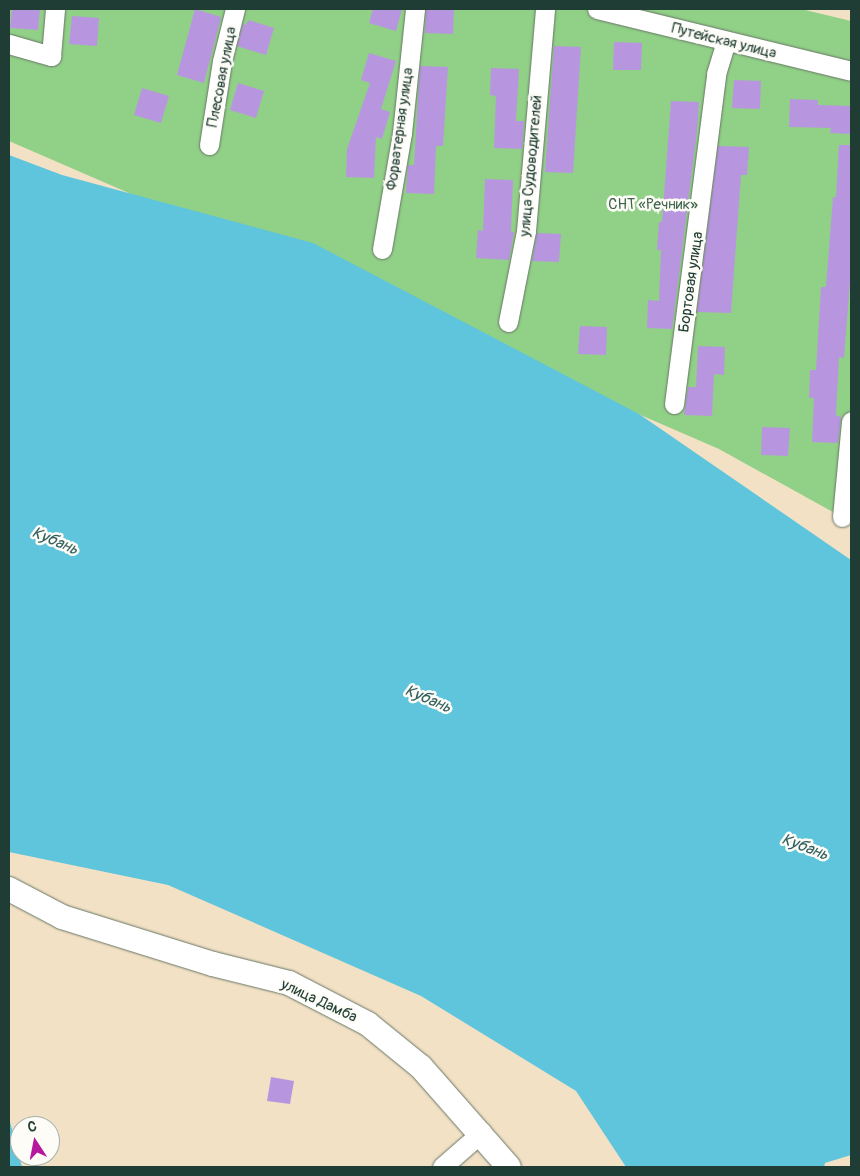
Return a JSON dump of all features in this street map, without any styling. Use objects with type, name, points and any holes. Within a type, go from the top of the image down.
[{"type":"street","points":[[9,44],[51,56],[55,9]]},
{"type":"street","name":"Плесовая улица","points":[[209,145],[222,61],[235,9]]},
{"type":"street","name":"Форватерная улица","points":[[382,249],[402,133],[415,9]]},
{"type":"street","name":"улица Судоводителей","points":[[508,322],[526,230],[545,9]]},
{"type":"street","name":"Путейская улица","points":[[597,9],[851,71]]},
{"type":"street","name":"Бортовая улица","points":[[674,404],[716,74],[726,42]]},
{"type":"street","points":[[842,517],[851,422]]},
{"type":"street","name":"улица Дамба","points":[[9,889],[62,917],[212,964],[289,983],[359,1020],[421,1067],[482,1132],[510,1167]]},
{"type":"street","points":[[442,1167],[482,1132]]},
{"type":"green space","name":"СНТ «Речник»","points":[[9,9],[801,9],[851,21],[851,522],[719,449],[9,141]]},
{"type":"water","name":"Кубань","points":[[9,155],[62,175],[313,243],[639,414],[851,560],[851,1155],[825,1163],[824,1167],[626,1167],[576,1091],[421,996],[168,885],[9,852]]},
{"type":"water","points":[[9,1118],[10,1166],[22,1167],[9,1167]]},
{"type":"building","points":[[12,9],[40,9],[38,30],[10,28]]},
{"type":"building","points":[[195,9],[221,17],[204,83],[177,75]]},
{"type":"building","points":[[373,9],[402,9],[396,31],[369,23]]},
{"type":"building","points":[[426,9],[454,9],[453,34],[425,33]]},
{"type":"building","points":[[72,16],[99,18],[97,46],[69,44]]},
{"type":"building","points":[[248,20],[274,28],[266,55],[237,46],[243,24],[246,25]]},
{"type":"building","points":[[614,42],[642,43],[641,70],[613,70]]},
{"type":"building","points":[[554,46],[581,47],[573,173],[545,172]]},
{"type":"building","points":[[369,53],[396,61],[381,109],[390,112],[382,139],[376,137],[374,178],[346,177],[347,149],[370,83],[361,80]]},
{"type":"building","points":[[420,66],[448,67],[443,146],[436,146],[434,194],[406,193],[408,165],[414,165]]},
{"type":"building","points":[[491,68],[519,69],[516,121],[524,121],[522,149],[494,148],[496,96],[490,95]]},
{"type":"building","points":[[734,80],[761,81],[760,109],[732,108]]},
{"type":"building","points":[[238,83],[264,91],[256,118],[230,110]]},
{"type":"building","points":[[142,88],[169,96],[161,123],[134,115]]},
{"type":"building","points":[[790,99],[818,100],[818,105],[851,106],[851,134],[830,133],[831,128],[789,127]]},
{"type":"building","points":[[671,101],[699,102],[697,131],[672,329],[647,328],[648,300],[659,301],[661,250],[657,250],[659,222],[662,222]]},
{"type":"building","points":[[839,145],[851,145],[851,269],[844,358],[839,357],[836,415],[841,417],[838,443],[812,442],[814,398],[809,398],[810,370],[816,370],[821,287],[826,287],[833,197],[836,197]]},
{"type":"building","points":[[718,146],[749,147],[747,175],[741,175],[731,313],[697,312]]},
{"type":"building","points":[[485,179],[513,180],[511,232],[514,232],[509,260],[476,258],[478,230],[483,231]]},
{"type":"building","points":[[537,233],[561,234],[559,262],[532,261]]},
{"type":"building","points":[[580,326],[607,327],[606,355],[578,354]]},
{"type":"building","points":[[698,346],[725,347],[724,375],[714,374],[712,416],[684,415],[688,387],[696,387]]},
{"type":"building","points":[[762,427],[790,428],[788,456],[761,455]]},
{"type":"building","points":[[271,1077],[294,1081],[290,1104],[267,1101]]}]
